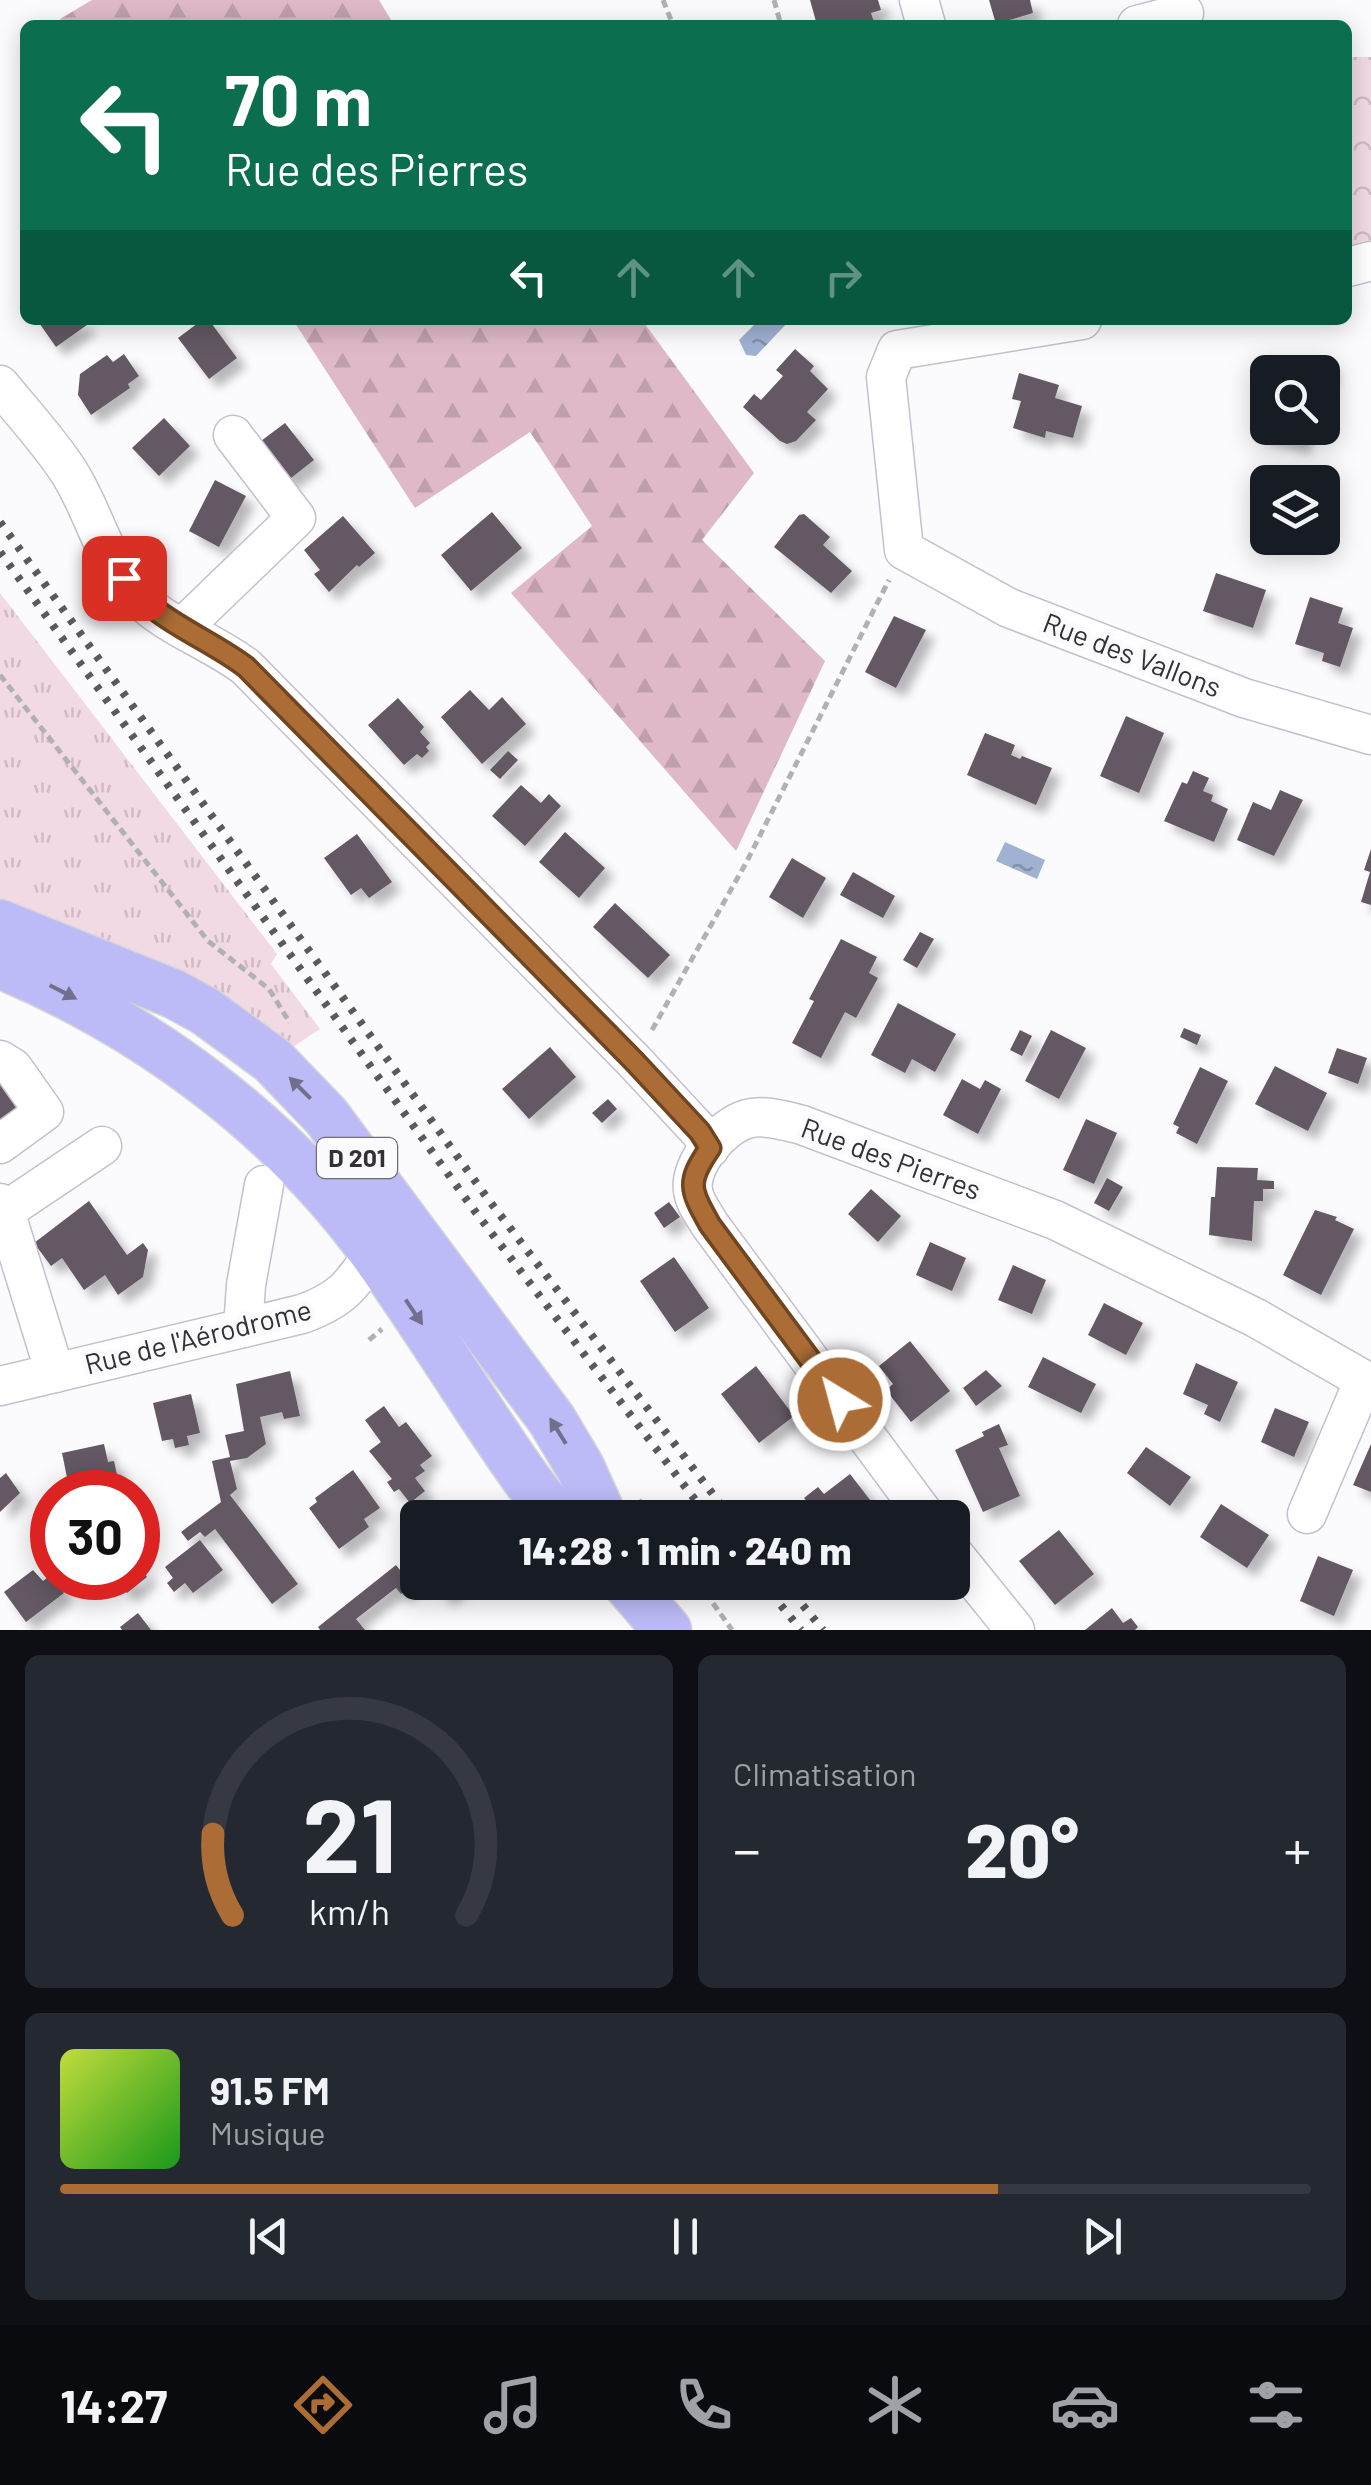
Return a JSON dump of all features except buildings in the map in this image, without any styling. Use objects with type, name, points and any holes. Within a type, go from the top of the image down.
[{"type":"main road","name":"D 201","points":[[0,924],[174,994],[217,1019],[284,1072],[326,1116],[552,1420],[595,1500]]},
{"type":"main road","name":"D 201","points":[[0,964],[123,1026],[206,1083],[261,1128],[324,1192],[374,1252],[544,1500]]},
{"type":"main road","points":[[642,1600],[667,1630]]},
{"type":"street","points":[[1158,20],[1185,13]]},
{"type":"street","points":[[904,550],[886,376],[897,350],[1047,325]]},
{"type":"street","points":[[0,385],[67,469],[111,561],[137,596],[246,667],[700,1132],[710,1148],[692,1174],[692,1194],[710,1225],[914,1500]]},
{"type":"street","points":[[182,628],[296,518],[233,435]]},
{"type":"street","name":"Rue des Vallons","points":[[904,550],[1009,608],[1244,698],[1371,735]]},
{"type":"street","points":[[0,1060],[13,1068],[44,1112],[0,1144]]},
{"type":"street","name":"Rue des Pierres","points":[[710,1148],[729,1129],[748,1118],[802,1124],[1054,1220],[1256,1318],[1367,1382]]},
{"type":"street","points":[[55,1373],[3,1207],[102,1146]]},
{"type":"street","points":[[243,1328],[246,1285],[264,1184]]},
{"type":"street","name":"Rue de l'Aérodrome","points":[[0,1386],[302,1314],[338,1298],[353,1284],[374,1252]]},
{"type":"street","points":[[1307,1514],[1367,1382]]},
{"type":"street","points":[[970,1574],[1015,1630]]},
{"type":"path","points":[[634,1061],[746,863],[904,550]]},
{"type":"path","points":[[711,1600],[732,1630]]},
{"type":"green space","points":[[92,0],[379,0],[391,20],[60,20]]},
{"type":"green space","points":[[1352,57],[1371,57],[1371,242],[1352,246]]},
{"type":"green space","points":[[296,325],[646,325],[754,473],[702,540],[825,661],[736,851],[511,593],[592,526],[530,432],[415,508]]},
{"type":"green space","points":[[0,593],[277,954],[271,964],[320,1029],[284,1053],[0,905]]},
{"type":"water","points":[[754,325],[785,325],[756,356],[746,355],[739,340]]},
{"type":"water","points":[[1005,842],[1045,860],[1037,879],[996,861]]},
{"type":"railway","points":[[0,522],[488,1199],[717,1500]]},
{"type":"railway","points":[[0,552],[474,1210],[695,1500]]},
{"type":"railway","points":[[777,1600],[801,1630]]},
{"type":"railway","points":[[799,1600],[823,1630]]},
{"type":"route","points":[[124,578],[137,596],[171,622],[221,648],[246,667],[700,1132],[710,1148],[692,1174],[692,1194],[710,1225],[840,1400]]}]
